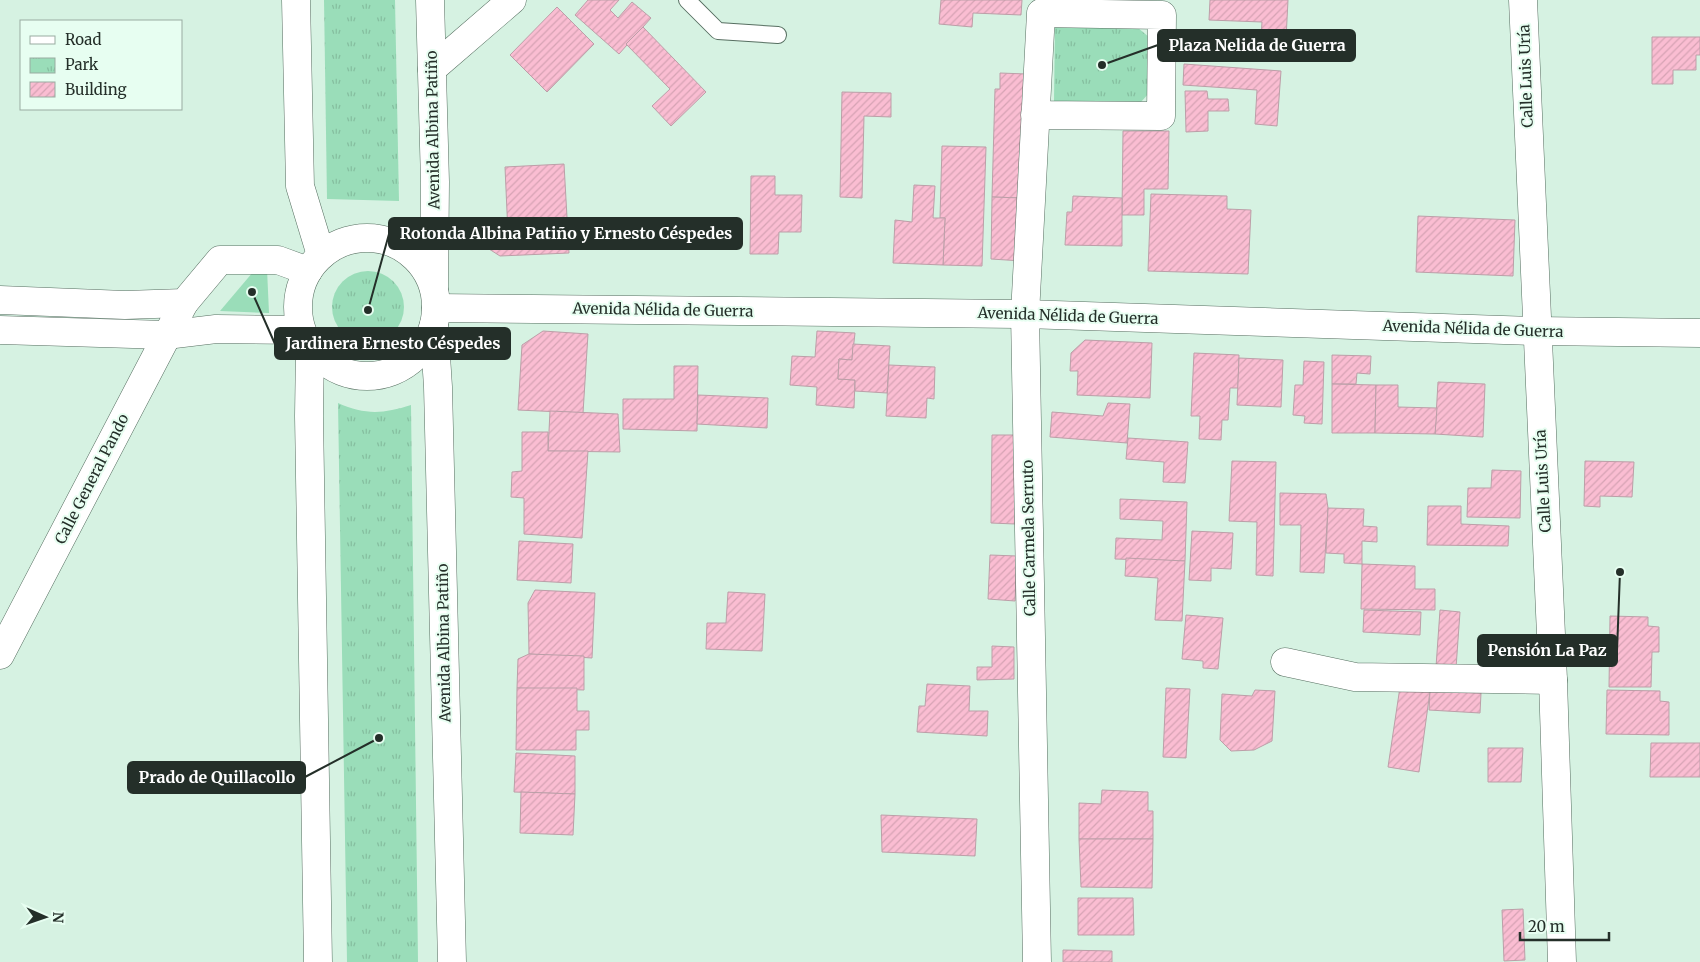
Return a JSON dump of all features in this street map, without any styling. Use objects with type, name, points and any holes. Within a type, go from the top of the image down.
[{"type":"main road","points":[[296,0],[300,186],[314,263]]},
{"type":"main road","name":"Avenida Albina Patiño","points":[[430,0],[434,308],[438,387],[452,962]]},
{"type":"main road","points":[[432,69],[512,0]]},
{"type":"main road","name":"Calle Luis Uría","points":[[1523,0],[1536,332],[1553,680],[1562,962]]},
{"type":"main road","name":"Calle Carmela Serruto","points":[[1035,115],[1161,116],[1162,15],[1041,13],[1035,115],[1025,314],[1037,962]]},
{"type":"main road","points":[[0,330],[166,335],[216,329],[306,338],[322,360],[337,370],[353,375],[370,376],[388,373],[403,366],[417,355],[427,341],[434,308],[424,270],[413,256],[390,242],[377,238],[357,239],[338,244],[314,263],[300,289],[297,310],[306,338],[309,416],[318,962]]},
{"type":"main road","name":"Calle General Pando","points":[[0,655],[184,303],[220,260],[278,260],[314,263]]},
{"type":"main road","points":[[0,300],[125,305],[184,303]]},
{"type":"main road","name":"Avenida Nélida de Guerra","points":[[434,308],[1025,314],[1536,332],[1700,333]]},
{"type":"main road","points":[[1285,662],[1355,677],[1553,680]]},
{"type":"lane","points":[[687,0],[718,31],[778,35]]},
{"type":"green space","points":[[324,0],[395,0],[399,201],[327,199]]},
{"type":"green space","points":[[1055,25],[1138,28],[1149,37],[1149,93],[1141,102],[1054,101]]},
{"type":"green space","points":[[267,269],[269,313],[220,311],[253,272]]},
{"type":"green space","points":[[375,271],[394,281],[402,293],[404,307],[402,321],[394,333],[382,341],[361,343],[342,333],[334,321],[332,300],[342,281],[354,273]]},
{"type":"green space","points":[[338,403],[357,410],[374,412],[411,405],[418,962],[347,962]]},
{"type":"building","points":[[588,0],[619,0],[610,10],[618,18],[632,2],[651,18],[619,54],[575,15]]},
{"type":"building","points":[[941,0],[1022,0],[1021,15],[973,13],[972,27],[939,24]]},
{"type":"building","points":[[1210,0],[1288,0],[1286,39],[1261,39],[1262,22],[1209,20]]},
{"type":"building","points":[[557,7],[594,44],[547,92],[510,55]]},
{"type":"building","points":[[643,27],[706,92],[671,126],[652,106],[670,89],[626,44]]},
{"type":"building","points":[[1652,37],[1700,37],[1700,55],[1696,55],[1696,70],[1673,70],[1673,84],[1652,84]]},
{"type":"building","points":[[1184,64],[1281,71],[1277,126],[1255,124],[1257,90],[1183,85]]},
{"type":"building","points":[[1000,73],[1026,74],[1022,198],[992,197],[995,89],[1000,89]]},
{"type":"building","points":[[1185,91],[1207,91],[1208,99],[1228,99],[1229,111],[1208,111],[1208,131],[1186,132]]},
{"type":"building","points":[[842,92],[891,93],[891,117],[864,116],[862,198],[840,197]]},
{"type":"building","points":[[1123,131],[1169,131],[1168,189],[1144,189],[1144,215],[1122,215]]},
{"type":"building","points":[[942,146],[986,147],[982,266],[943,265],[945,218],[940,218]]},
{"type":"building","points":[[564,164],[569,253],[500,256],[489,249],[488,235],[508,234],[505,167]]},
{"type":"building","points":[[751,176],[775,176],[775,195],[802,195],[801,232],[779,232],[778,254],[750,254]]},
{"type":"building","points":[[914,185],[935,186],[933,218],[945,218],[943,265],[893,263],[895,220],[912,222]]},
{"type":"building","points":[[1151,194],[1227,196],[1227,209],[1251,210],[1248,274],[1148,271]]},
{"type":"building","points":[[1073,196],[1122,198],[1122,246],[1065,245],[1067,212],[1072,212]]},
{"type":"building","points":[[992,197],[1022,198],[1022,261],[991,259]]},
{"type":"building","points":[[1418,216],[1515,220],[1513,276],[1416,272]]},
{"type":"building","points":[[543,331],[588,334],[583,413],[518,410],[522,345]]},
{"type":"building","points":[[817,331],[855,333],[852,360],[839,359],[838,379],[855,380],[854,408],[816,405],[817,387],[790,385],[792,356],[815,357]]},
{"type":"building","points":[[1085,340],[1152,343],[1150,398],[1077,395],[1078,371],[1070,371],[1071,353]]},
{"type":"building","points":[[853,344],[890,346],[887,393],[855,391],[855,380],[838,379],[839,359],[852,360]]},
{"type":"building","points":[[1194,353],[1239,355],[1238,388],[1230,388],[1228,420],[1222,420],[1221,440],[1199,439],[1200,416],[1191,416]]},
{"type":"building","points":[[1332,355],[1371,356],[1370,374],[1357,373],[1356,384],[1332,384]]},
{"type":"building","points":[[1239,358],[1283,360],[1281,407],[1237,405]]},
{"type":"building","points":[[1304,361],[1324,362],[1322,424],[1304,423],[1305,416],[1293,415],[1295,385],[1303,385]]},
{"type":"building","points":[[889,365],[935,367],[934,399],[927,398],[926,418],[886,416]]},
{"type":"building","points":[[674,366],[698,366],[697,431],[623,429],[623,399],[674,399]]},
{"type":"building","points":[[1438,382],[1485,384],[1483,437],[1435,434]]},
{"type":"building","points":[[1332,384],[1376,385],[1375,433],[1332,433]]},
{"type":"building","points":[[1376,385],[1398,385],[1398,407],[1437,408],[1435,434],[1375,433]]},
{"type":"building","points":[[698,395],[768,398],[767,428],[697,424]]},
{"type":"building","points":[[1108,403],[1130,404],[1127,443],[1050,437],[1052,412],[1103,416]]},
{"type":"building","points":[[550,411],[618,414],[620,452],[548,451]]},
{"type":"building","points":[[522,432],[548,432],[548,451],[588,451],[582,538],[524,534],[524,498],[511,497],[512,472],[522,471]]},
{"type":"building","points":[[992,435],[1015,435],[1015,524],[991,523]]},
{"type":"building","points":[[1128,438],[1188,442],[1185,483],[1163,482],[1164,462],[1126,459]]},
{"type":"building","points":[[1232,461],[1276,462],[1273,576],[1256,575],[1257,522],[1229,521]]},
{"type":"building","points":[[1585,461],[1634,462],[1632,497],[1600,496],[1600,507],[1584,506]]},
{"type":"building","points":[[1492,470],[1521,471],[1520,518],[1467,517],[1468,488],[1491,488]]},
{"type":"building","points":[[1280,493],[1326,494],[1328,508],[1324,573],[1300,572],[1301,525],[1280,525]]},
{"type":"building","points":[[1120,499],[1187,502],[1185,561],[1115,559],[1116,538],[1162,540],[1163,521],[1120,519]]},
{"type":"building","points":[[1428,506],[1461,506],[1461,524],[1509,526],[1508,546],[1427,545]]},
{"type":"building","points":[[1328,508],[1364,509],[1363,526],[1377,527],[1377,542],[1362,541],[1362,564],[1344,563],[1344,554],[1326,553]]},
{"type":"building","points":[[1192,531],[1233,533],[1231,569],[1211,568],[1211,581],[1189,580]]},
{"type":"building","points":[[519,541],[573,544],[571,583],[517,580]]},
{"type":"building","points":[[990,555],[1017,556],[1015,601],[988,599]]},
{"type":"building","points":[[1126,558],[1185,561],[1182,621],[1155,620],[1158,578],[1125,576]]},
{"type":"building","points":[[1362,564],[1415,566],[1415,589],[1435,589],[1435,610],[1361,609]]},
{"type":"building","points":[[535,590],[595,593],[592,658],[529,654],[528,603]]},
{"type":"building","points":[[728,592],[765,594],[762,651],[706,649],[707,623],[726,623]]},
{"type":"building","points":[[1364,610],[1421,612],[1420,635],[1363,632]]},
{"type":"building","points":[[1440,610],[1460,612],[1456,668],[1436,667]]},
{"type":"building","points":[[1186,615],[1223,618],[1218,669],[1203,668],[1203,661],[1182,659]]},
{"type":"building","points":[[1610,616],[1648,617],[1648,626],[1659,627],[1659,652],[1652,652],[1651,687],[1609,687]]},
{"type":"building","points":[[992,646],[1014,647],[1014,679],[977,680],[977,667],[992,667]]},
{"type":"building","points":[[529,654],[584,656],[584,690],[517,688],[518,659]]},
{"type":"building","points":[[927,684],[970,686],[969,711],[988,711],[987,736],[917,732],[919,706],[925,706]]},
{"type":"building","points":[[1400,687],[1430,691],[1419,772],[1388,767]]},
{"type":"building","points":[[517,688],[577,688],[577,711],[589,711],[589,730],[576,730],[576,750],[516,750]]},
{"type":"building","points":[[1166,688],[1190,689],[1186,758],[1163,757]]},
{"type":"building","points":[[1255,690],[1275,691],[1272,741],[1254,750],[1231,751],[1220,740],[1222,694],[1252,696]]},
{"type":"building","points":[[1607,690],[1660,691],[1660,701],[1669,702],[1669,735],[1606,734]]},
{"type":"building","points":[[1430,691],[1481,693],[1480,713],[1429,710]]},
{"type":"building","points":[[1651,743],[1700,743],[1700,777],[1650,777]]},
{"type":"building","points":[[1488,748],[1523,748],[1521,782],[1488,782]]},
{"type":"building","points":[[516,753],[575,756],[575,794],[514,792]]},
{"type":"building","points":[[1102,790],[1148,792],[1148,811],[1153,811],[1153,839],[1079,839],[1079,803],[1101,804]]},
{"type":"building","points":[[521,792],[575,794],[573,835],[520,833]]},
{"type":"building","points":[[881,815],[977,819],[975,856],[882,852]]},
{"type":"building","points":[[1079,839],[1153,839],[1152,888],[1081,887]]},
{"type":"building","points":[[1078,898],[1133,898],[1134,935],[1078,935]]},
{"type":"building","points":[[1523,909],[1525,960],[1504,961],[1502,910]]},
{"type":"building","points":[[1063,950],[1112,951],[1112,962],[1063,962]]},
{"type":"place","name":"Plaza Nelida de Guerra","points":[[1102,65]]},
{"type":"place","name":"Jardinera Ernesto Céspedes","points":[[252,292]]},
{"type":"place","name":"Rotonda Albina Patiño y Ernesto Céspedes","points":[[368,310]]},
{"type":"place","name":"Pensión La Paz","points":[[1620,572]]},
{"type":"place","name":"Prado de Quillacollo","points":[[379,738]]}]
